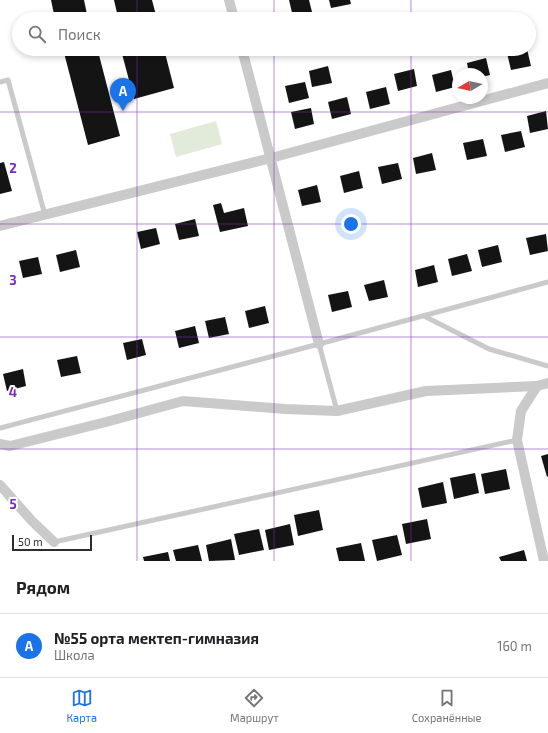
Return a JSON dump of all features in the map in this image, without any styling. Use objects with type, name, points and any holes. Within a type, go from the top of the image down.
[{"type":"street","points":[[229,0],[232,12]]},
{"type":"street","points":[[244,56],[320,344]]},
{"type":"street","points":[[0,226],[271,158],[548,83]]},
{"type":"street","points":[[0,444],[10,446],[183,401],[285,409],[337,411],[426,391],[537,386],[548,383]]},
{"type":"street","points":[[537,386],[521,411],[517,440],[544,561]]},
{"type":"street","points":[[0,485],[32,521],[54,542]]},
{"type":"lane","points":[[0,82],[8,80],[45,215]]},
{"type":"lane","points":[[0,428],[320,344],[548,282]]},
{"type":"lane","points":[[424,316],[489,349],[548,366]]},
{"type":"lane","points":[[320,344],[337,411]]},
{"type":"lane","points":[[54,542],[517,440]]},
{"type":"green space","points":[[216,121],[222,144],[176,157],[170,134]]},
{"type":"building","points":[[51,0],[84,0],[87,12],[54,12]]},
{"type":"building","points":[[114,0],[152,0],[155,12],[117,12]]},
{"type":"building","points":[[289,0],[309,0],[312,12],[292,12]]},
{"type":"building","points":[[329,0],[350,0],[351,4],[331,8]]},
{"type":"building","points":[[65,56],[99,56],[120,136],[88,145]]},
{"type":"building","points":[[123,56],[166,56],[174,88],[134,99]]},
{"type":"building","points":[[508,56],[529,56],[531,66],[511,70]]},
{"type":"building","points":[[486,58],[490,75],[488,76],[488,68],[468,68],[467,63]]},
{"type":"building","points":[[328,66],[332,83],[312,87],[309,71]]},
{"type":"building","points":[[414,69],[417,86],[398,91],[394,74]]},
{"type":"building","points":[[451,70],[452,88],[436,92],[432,75]]},
{"type":"building","points":[[305,82],[309,98],[289,103],[285,86]]},
{"type":"building","points":[[386,87],[390,104],[370,109],[366,92]]},
{"type":"building","points":[[347,97],[351,114],[332,119],[328,102]]},
{"type":"building","points":[[311,108],[314,124],[295,129],[291,112]]},
{"type":"building","points":[[546,111],[548,129],[530,133],[527,116]]},
{"type":"building","points":[[521,131],[525,147],[505,152],[501,135]]},
{"type":"building","points":[[483,139],[487,156],[467,160],[463,143]]},
{"type":"building","points":[[432,153],[436,170],[416,174],[413,158]]},
{"type":"building","points":[[4,162],[12,191],[0,194],[0,163]]},
{"type":"building","points":[[398,163],[402,179],[382,184],[378,167]]},
{"type":"building","points":[[359,171],[363,188],[344,193],[340,176]]},
{"type":"building","points":[[317,185],[321,202],[302,206],[298,190]]},
{"type":"building","points":[[221,203],[224,213],[244,208],[248,226],[220,232],[213,205]]},
{"type":"building","points":[[195,219],[199,236],[179,240],[175,224]]},
{"type":"building","points":[[156,228],[160,244],[141,249],[137,232]]},
{"type":"building","points":[[546,234],[548,251],[530,255],[526,238]]},
{"type":"building","points":[[498,245],[502,262],[482,267],[478,250]]},
{"type":"building","points":[[76,250],[80,267],[60,272],[56,255]]},
{"type":"building","points":[[467,254],[472,271],[452,276],[448,259]]},
{"type":"building","points":[[38,257],[42,274],[23,278],[19,261]]},
{"type":"building","points":[[434,265],[438,282],[418,287],[415,270]]},
{"type":"building","points":[[384,280],[388,297],[369,301],[364,285]]},
{"type":"building","points":[[348,291],[352,307],[332,312],[328,295]]},
{"type":"building","points":[[265,306],[269,323],[249,328],[245,311]]},
{"type":"building","points":[[225,317],[229,334],[209,338],[205,321]]},
{"type":"building","points":[[195,326],[199,343],[179,348],[175,331]]},
{"type":"building","points":[[142,339],[146,355],[127,360],[123,343]]},
{"type":"building","points":[[77,356],[81,373],[61,377],[57,360]]},
{"type":"building","points":[[23,369],[26,386],[7,391],[3,374]]},
{"type":"building","points":[[548,454],[548,476],[547,477],[541,456]]},
{"type":"building","points":[[506,469],[510,489],[485,494],[481,474]]},
{"type":"building","points":[[475,473],[479,493],[454,499],[450,478]]},
{"type":"building","points":[[443,482],[447,503],[422,508],[418,488]]},
{"type":"building","points":[[319,510],[323,530],[298,536],[294,515]]},
{"type":"building","points":[[427,519],[431,539],[406,544],[402,524]]},
{"type":"building","points":[[290,524],[294,545],[269,550],[265,530]]},
{"type":"building","points":[[259,529],[264,550],[239,555],[234,534]]},
{"type":"building","points":[[397,535],[402,555],[377,561],[372,540]]},
{"type":"building","points":[[231,539],[235,560],[209,561],[206,545]]},
{"type":"building","points":[[361,543],[365,561],[339,561],[336,548]]},
{"type":"building","points":[[198,545],[202,561],[176,561],[173,550]]},
{"type":"building","points":[[524,550],[527,561],[501,561],[499,557]]},
{"type":"building","points":[[168,552],[170,561],[144,561],[143,557]]},
{"type":"place","name":"№55 орта мектеп-гимназия","points":[[123,111]]}]
